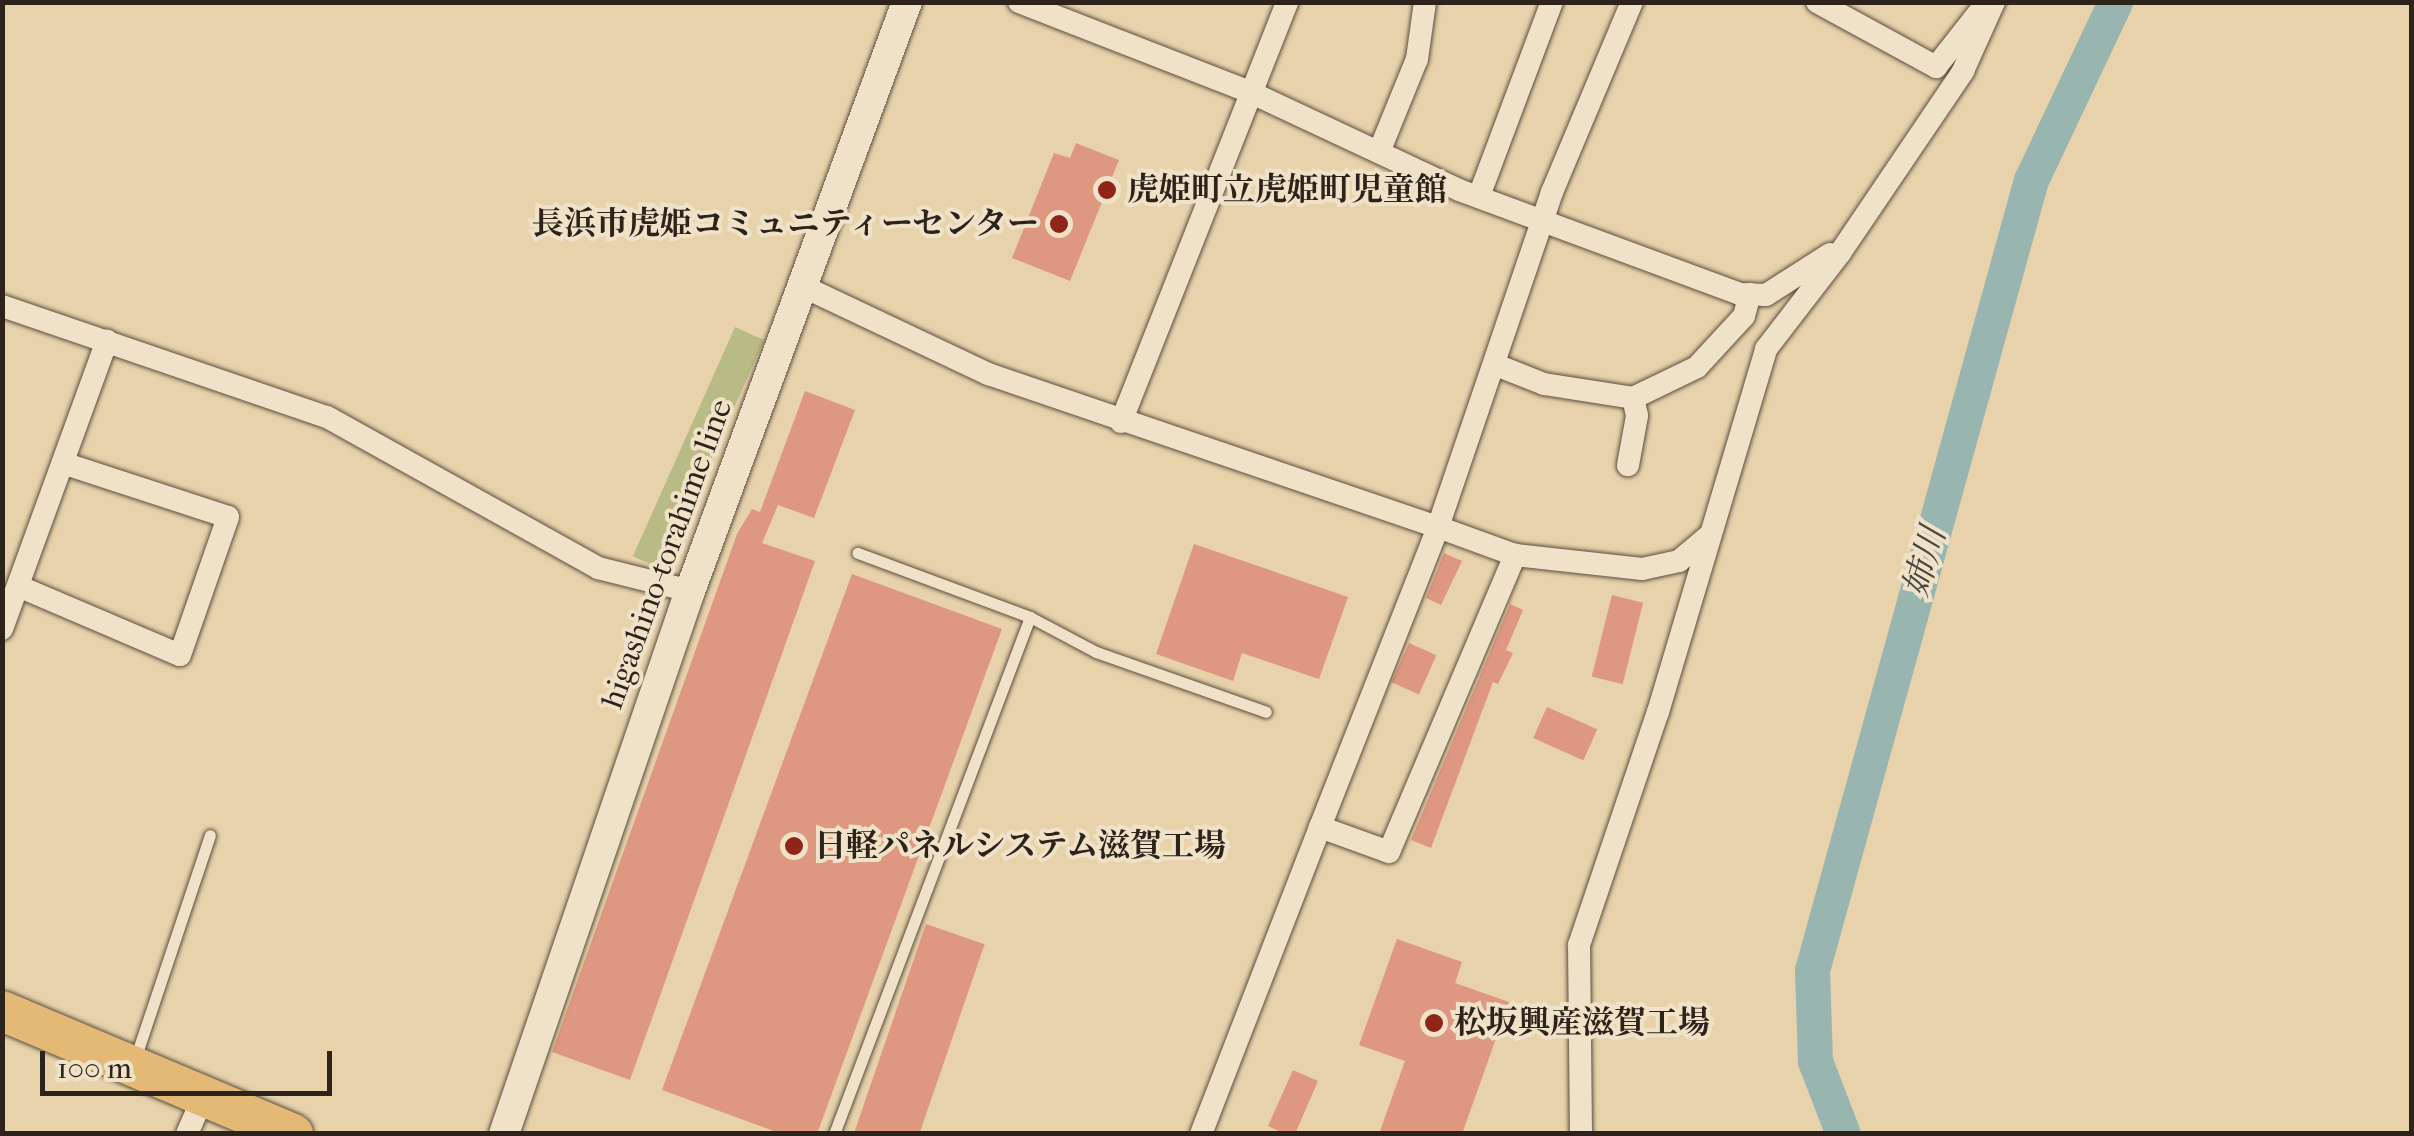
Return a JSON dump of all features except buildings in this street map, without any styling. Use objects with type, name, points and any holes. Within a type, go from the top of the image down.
[{"type":"highway","points":[[2,1011],[204,1091],[293,1134]]},
{"type":"main road","name":"higashino-torahime line","points":[[504,1134],[690,591],[908,2]]},
{"type":"street","points":[[1018,2],[1252,92],[1479,196],[1545,218],[1650,263],[1750,294],[1766,295],[1796,280],[1847,243]]},
{"type":"street","points":[[1121,422],[1287,2]]},
{"type":"street","points":[[1379,152],[1416,59],[1426,2]]},
{"type":"street","points":[[1479,196],[1552,2]]},
{"type":"street","points":[[1202,1134],[1438,527],[1545,218],[1632,2]]},
{"type":"street","points":[[1816,2],[1936,67],[1990,2]]},
{"type":"street","points":[[1581,1134],[1580,946],[1766,349],[1847,243],[1963,70],[1990,2]]},
{"type":"street","points":[[802,286],[988,374],[1515,554],[1642,569],[1678,560],[1710,535]]},
{"type":"street","points":[[1496,365],[1544,384],[1632,398],[1697,367],[1744,316],[1750,294]]},
{"type":"street","points":[[2,306],[326,417],[598,568],[690,591]]},
{"type":"street","points":[[2,629],[107,341]]},
{"type":"street","points":[[1628,465],[1636,416],[1632,398]]},
{"type":"street","points":[[18,586],[180,655],[228,518],[63,462]]},
{"type":"street","points":[[1320,828],[1390,852],[1515,554]]},
{"type":"street","points":[[187,1134],[204,1091]]},
{"type":"lane","points":[[858,553],[1030,618],[1096,652],[1266,712]]},
{"type":"lane","points":[[834,1134],[1030,618]]},
{"type":"lane","points":[[133,1065],[210,835]]},
{"type":"green space","points":[[735,327],[764,340],[662,569],[633,556]]},
{"type":"waterway","name":"姉川","points":[[1843,1134],[1815,1061],[1812,970],[2031,180],[2115,2]]},
{"type":"place","name":"虎姫町立虎姫町児童館","points":[[1107,190]]},
{"type":"place","name":"長浜市虎姫コミュニティーセンター","points":[[1059,224]]},
{"type":"place","name":"日軽パネルシステム滋賀工場","points":[[794,846]]},
{"type":"place","name":"松坂興産滋賀工場","points":[[1434,1023]]}]
